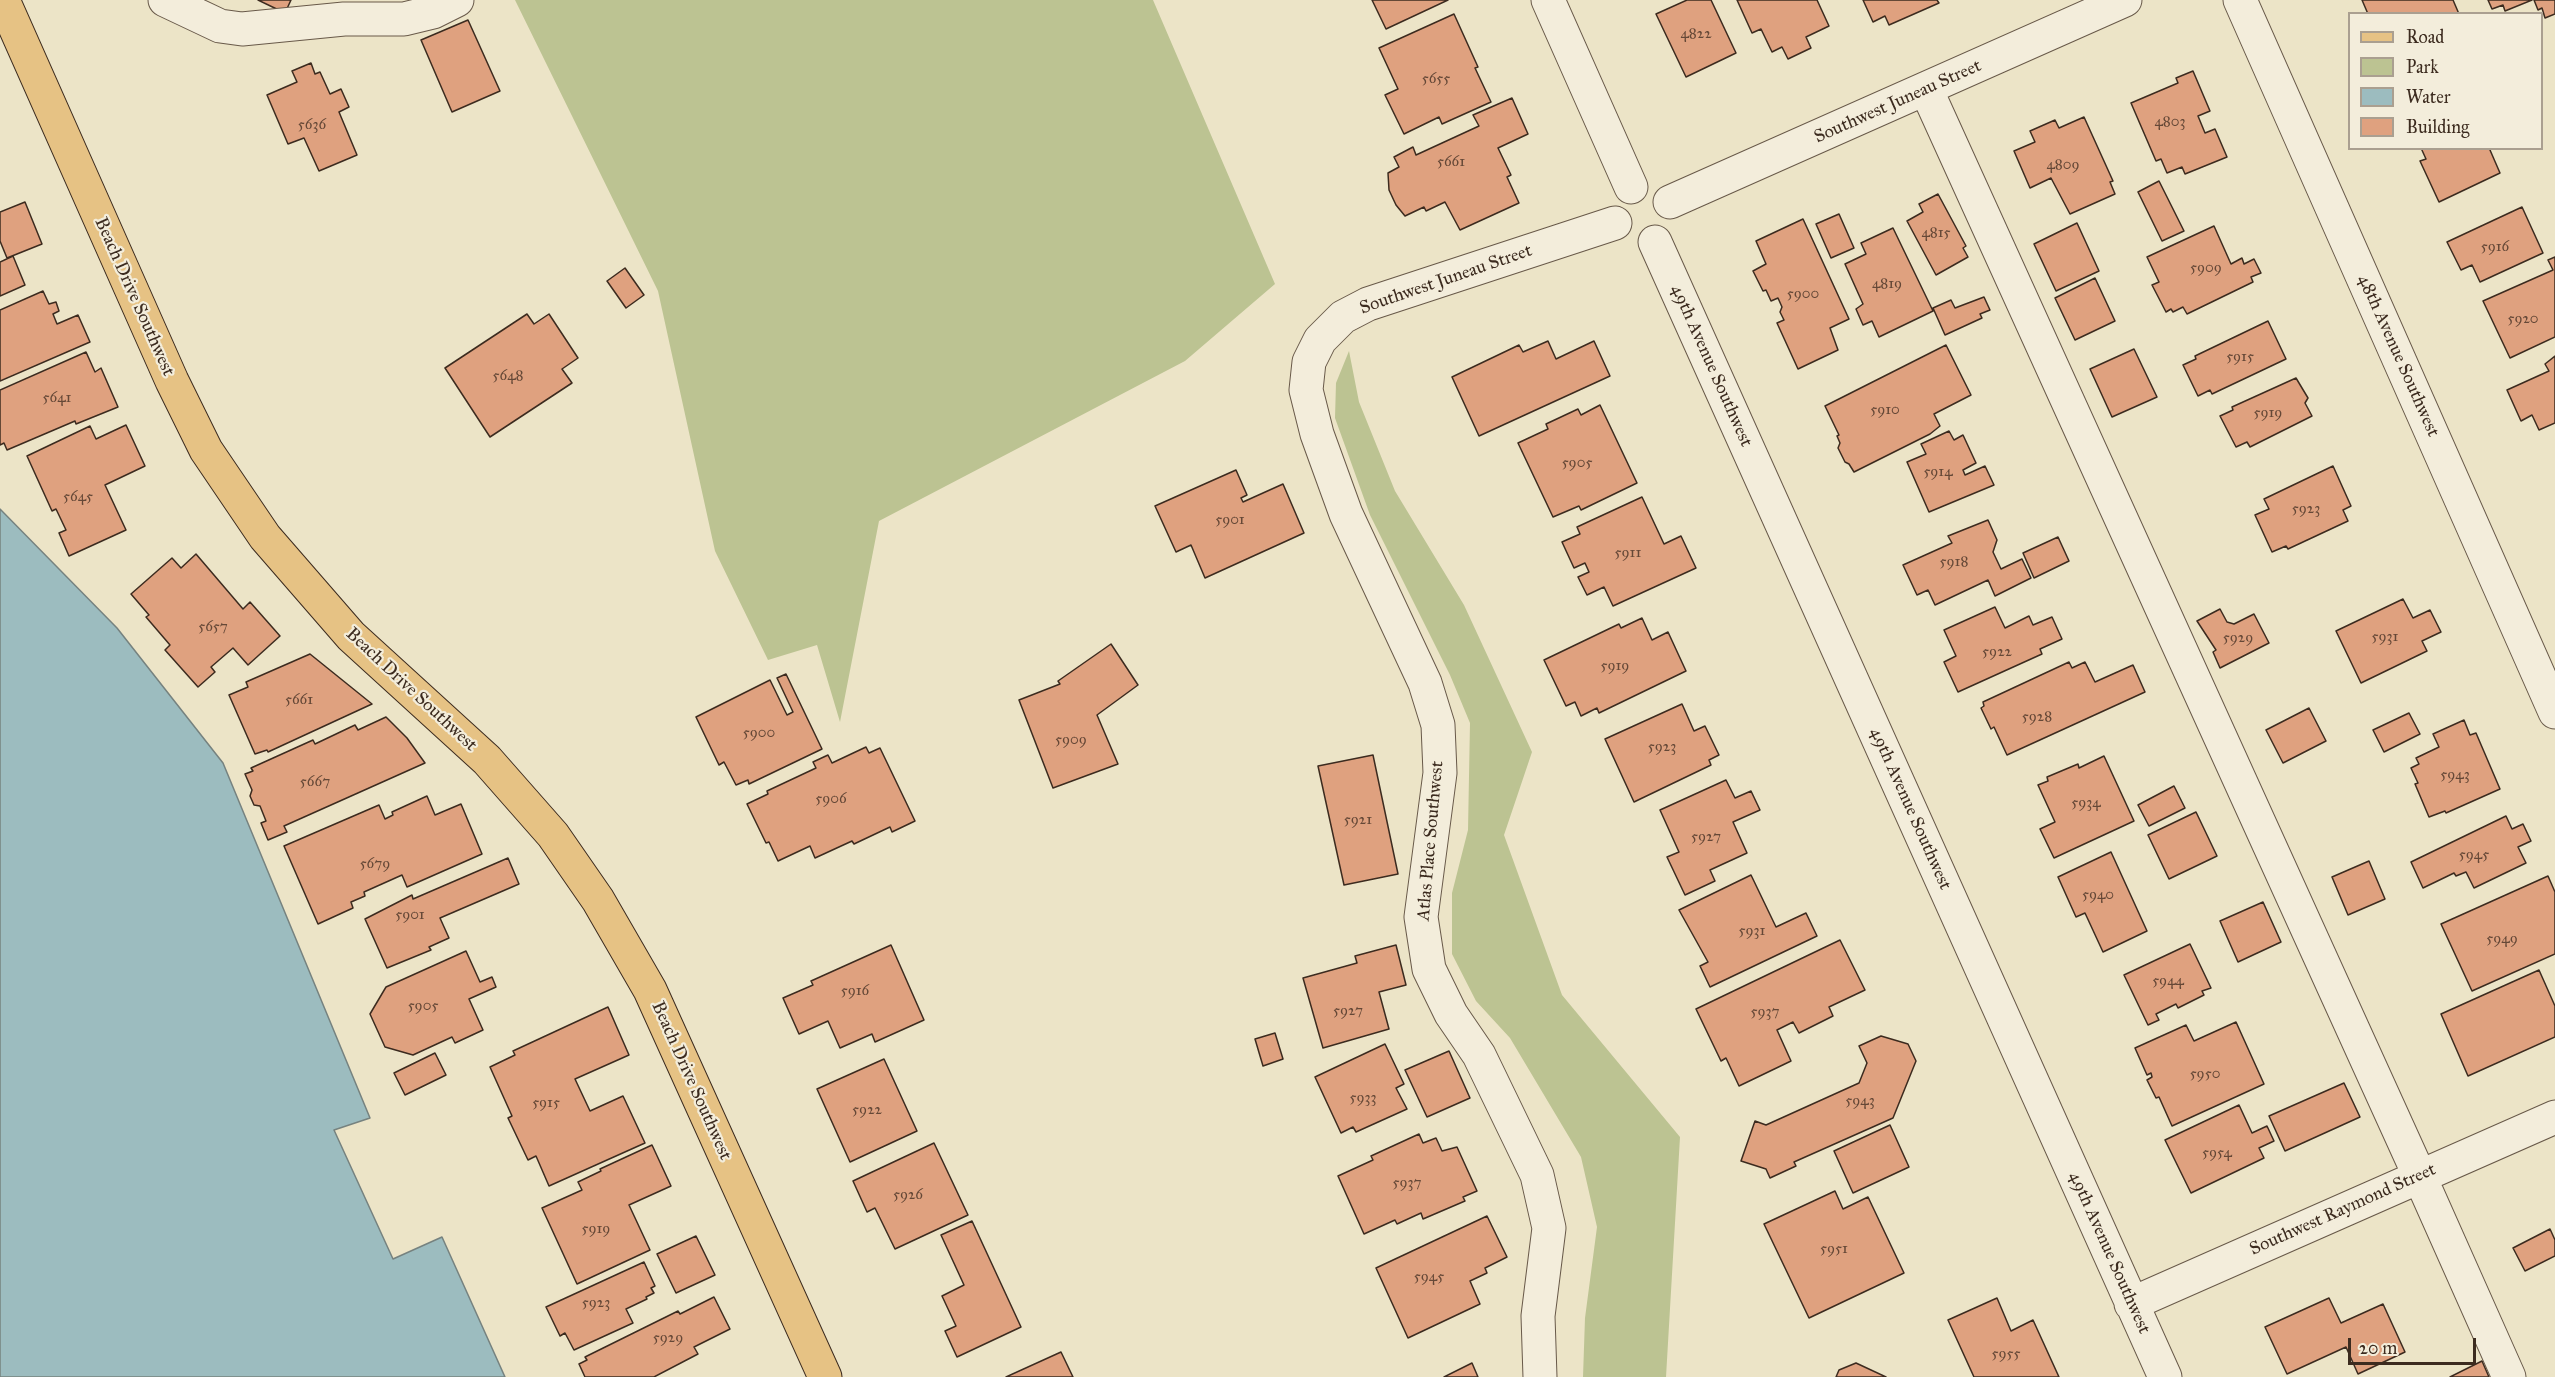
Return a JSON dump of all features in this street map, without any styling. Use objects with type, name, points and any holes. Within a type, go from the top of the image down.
[{"type":"main road","name":"Beach Drive Southwest","points":[[3,0],[172,381],[206,450],[265,537],[343,627],[487,760],[553,835],[598,900],[650,990],[825,1377]]},
{"type":"street","points":[[165,0],[220,26],[242,29],[344,19],[404,19],[433,12],[457,0]]},
{"type":"street","points":[[1548,0],[1631,188]]},
{"type":"street","name":"Southwest Juneau Street","points":[[1670,202],[2125,0]]},
{"type":"street","name":"48th Avenue Southwest","points":[[2241,0],[2555,712]]},
{"type":"street","points":[[1926,89],[2509,1377]]},
{"type":"street","points":[[1653,186],[1661,190],[1670,202],[1673,214],[1672,224],[1667,233],[1655,242],[1639,244],[1629,241],[1621,235],[1615,224],[1613,216],[1615,206],[1619,198],[1631,188],[1653,186]]},
{"type":"street","name":"Southwest Juneau Street","points":[[1320,340],[1343,317],[1368,304],[1615,224]]},
{"type":"street","name":"49th Avenue Southwest","points":[[1655,242],[2165,1377]]},
{"type":"street","name":"Atlas Place Southwest","points":[[1320,340],[1309,362],[1306,390],[1317,435],[1346,514],[1425,683],[1438,724],[1440,773],[1421,917],[1429,969],[1451,1014],[1479,1055],[1537,1175],[1549,1227],[1538,1316],[1540,1377]]},
{"type":"street","name":"Southwest Raymond Street","points":[[2131,1304],[2555,1117]]},
{"type":"green space","points":[[515,0],[1153,0],[1275,284],[1185,361],[879,521],[840,722],[817,645],[768,660],[715,551],[658,291]]},
{"type":"green space","points":[[1349,351],[1359,402],[1395,491],[1464,605],[1532,752],[1504,835],[1562,995],[1680,1137],[1666,1377],[1583,1377],[1585,1318],[1597,1227],[1581,1157],[1510,1038],[1476,1001],[1452,954],[1452,893],[1468,830],[1470,723],[1450,675],[1370,515],[1335,418],[1336,383]]},
{"type":"water","points":[[0,509],[117,628],[223,763],[370,1118],[334,1130],[393,1259],[442,1237],[505,1377],[0,1377]]},
{"type":"building","points":[[258,0],[291,0],[285,13]]},
{"type":"building","points":[[1372,0],[1448,0],[1386,29]]},
{"type":"building","points":[[1687,0],[1711,0],[1736,53],[1686,77],[1656,14]]},
{"type":"building","points":[[1737,0],[1817,0],[1829,26],[1806,37],[1811,48],[1788,59],[1782,47],[1772,52],[1761,29],[1752,33]]},
{"type":"building","points":[[1863,0],[1937,0],[1939,3],[1889,25],[1885,16],[1873,22]]},
{"type":"building","points":[[2362,0],[2453,0],[2458,12],[2367,12]]},
{"type":"building","points":[[2488,0],[2532,0],[2505,11],[2503,5],[2492,9]]},
{"type":"building","points":[[2534,0],[2555,0],[2555,14],[2545,18],[2542,8],[2538,10]]},
{"type":"building","points":[[1454,14],[1491,102],[1442,124],[1439,117],[1404,134],[1385,95],[1398,89],[1379,48]]},
{"type":"building","points":[[468,20],[500,91],[452,112],[421,40]]},
{"type":"building","points":[[311,63],[315,74],[320,72],[330,94],[341,89],[349,107],[339,112],[357,155],[319,171],[304,138],[288,144],[267,95],[297,82],[292,71]]},
{"type":"building","points":[[2193,71],[2210,111],[2198,116],[2205,133],[2215,129],[2227,157],[2185,174],[2182,167],[2167,173],[2161,159],[2156,161],[2131,103],[2178,83],[2176,78]]},
{"type":"building","points":[[1512,98],[1528,134],[1498,148],[1511,175],[1507,177],[1519,203],[1460,230],[1445,202],[1426,211],[1424,207],[1405,216],[1396,205],[1389,190],[1388,173],[1399,167],[1394,157],[1413,147],[1416,155],[1479,126],[1473,115]]},
{"type":"building","points":[[2084,117],[2113,181],[2110,182],[2115,194],[2070,214],[2051,178],[2030,188],[2014,151],[2035,142],[2030,131],[2055,120],[2059,128]]},
{"type":"building","points":[[2422,150],[2490,150],[2500,173],[2439,202],[2420,161],[2426,159]]},
{"type":"building","points":[[2159,181],[2184,231],[2162,241],[2138,192]]},
{"type":"building","points":[[1938,194],[1966,246],[1963,248],[1968,257],[1936,275],[1907,221],[1923,212],[1919,204]]},
{"type":"building","points":[[25,202],[42,244],[7,258],[0,241],[0,212]]},
{"type":"building","points":[[2522,207],[2543,253],[2480,282],[2472,265],[2461,270],[2447,242]]},
{"type":"building","points":[[1839,214],[1854,248],[1831,258],[1816,224]]},
{"type":"building","points":[[1803,219],[1849,319],[1830,328],[1838,350],[1798,369],[1777,323],[1784,320],[1778,298],[1771,301],[1753,271],[1766,264],[1756,241]]},
{"type":"building","points":[[2077,223],[2099,271],[2056,291],[2034,244]]},
{"type":"building","points":[[2214,226],[2231,264],[2242,258],[2244,264],[2254,259],[2261,273],[2251,277],[2253,282],[2187,314],[2183,307],[2173,312],[2171,309],[2166,312],[2152,285],[2159,282],[2147,257]]},
{"type":"building","points":[[1893,228],[1933,311],[1879,337],[1872,321],[1863,325],[1856,309],[1863,304],[1845,264],[1866,254],[1861,243]]},
{"type":"building","points":[[13,256],[25,285],[0,296],[0,262]]},
{"type":"building","points":[[2555,257],[2555,337],[2510,358],[2483,301],[2553,270],[2548,260]]},
{"type":"building","points":[[625,268],[644,295],[626,308],[607,281]]},
{"type":"building","points":[[2095,278],[2115,321],[2075,340],[2055,298]]},
{"type":"building","points":[[43,291],[49,304],[56,302],[59,311],[53,314],[57,324],[78,315],[90,342],[0,381],[0,310]]},
{"type":"building","points":[[1984,297],[1990,310],[1980,314],[1982,318],[1945,335],[1933,308],[1951,300],[1955,308]]},
{"type":"building","points":[[527,314],[534,324],[549,314],[578,358],[562,369],[572,383],[490,437],[445,368]]},
{"type":"building","points":[[2268,321],[2286,359],[2212,394],[2210,390],[2198,396],[2183,365],[2196,359],[2195,356]]},
{"type":"building","points":[[1548,341],[1556,359],[1594,341],[1610,376],[1479,436],[1452,377],[1519,345],[1523,352]]},
{"type":"building","points":[[1946,345],[1971,395],[1934,414],[1940,426],[1930,434],[1854,472],[1845,462],[1838,448],[1840,443],[1837,436],[1839,435],[1825,406]]},
{"type":"building","points":[[2134,349],[2157,397],[2112,417],[2090,369]]},
{"type":"building","points":[[86,352],[95,372],[101,368],[118,407],[76,424],[75,421],[7,450],[4,443],[0,445],[0,390]]},
{"type":"building","points":[[2555,356],[2555,423],[2539,430],[2532,415],[2521,421],[2507,390],[2549,371],[2545,364]]},
{"type":"building","points":[[2296,378],[2308,398],[2305,403],[2312,416],[2250,447],[2247,442],[2236,447],[2220,416],[2233,410],[2232,407]]},
{"type":"building","points":[[1600,405],[1637,483],[1581,510],[1579,506],[1553,517],[1518,443],[1548,429],[1546,424],[1578,409],[1581,415]]},
{"type":"building","points":[[126,425],[145,466],[105,485],[126,530],[69,556],[59,533],[66,530],[56,509],[52,511],[27,456],[90,426],[96,439]]},
{"type":"building","points":[[1949,431],[1954,440],[1963,435],[1976,463],[1963,470],[1965,475],[1985,466],[1994,485],[1929,512],[1907,462],[1926,454],[1921,444]]},
{"type":"building","points":[[2333,466],[2351,506],[2343,510],[2348,521],[2288,549],[2286,546],[2272,552],[2255,515],[2269,509],[2264,499]]},
{"type":"building","points":[[1236,470],[1247,495],[1241,498],[1243,502],[1283,484],[1304,533],[1205,578],[1191,545],[1176,552],[1155,506]]},
{"type":"building","points":[[1642,497],[1664,544],[1681,536],[1696,568],[1613,606],[1604,587],[1587,595],[1578,577],[1589,572],[1585,563],[1574,568],[1562,542],[1580,534],[1577,527]]},
{"type":"building","points":[[1988,520],[1997,540],[1993,552],[2001,569],[2022,559],[2031,578],[1995,596],[1988,580],[1935,605],[1928,590],[1917,595],[1903,565],[1952,543],[1948,536]]},
{"type":"building","points":[[2058,537],[2069,561],[2034,578],[2023,553]]},
{"type":"building","points":[[196,554],[243,609],[250,602],[280,636],[248,665],[233,648],[211,667],[215,672],[198,687],[165,650],[170,645],[146,617],[149,615],[131,594],[172,558],[181,568]]},
{"type":"building","points":[[2403,599],[2413,618],[2430,610],[2441,632],[2422,641],[2427,651],[2361,683],[2336,631]]},
{"type":"building","points":[[1995,607],[2005,628],[2029,616],[2033,625],[2052,617],[2062,639],[2040,649],[2042,654],[1958,692],[1944,662],[1956,656],[1944,630]]},
{"type":"building","points":[[2220,609],[2227,622],[2234,624],[2254,614],[2269,643],[2220,668],[2213,652],[2216,650],[2197,621]]},
{"type":"building","points":[[1642,618],[1652,640],[1668,632],[1686,671],[1599,713],[1597,708],[1581,716],[1575,702],[1566,706],[1544,660],[1619,624],[1621,628]]},
{"type":"building","points":[[1111,644],[1138,685],[1097,715],[1118,764],[1053,788],[1019,700],[1060,684],[1058,681]]},
{"type":"building","points":[[310,654],[372,704],[268,752],[267,750],[255,754],[229,695],[248,687],[246,682]]},
{"type":"building","points":[[2069,662],[2072,668],[2085,662],[2095,682],[2133,665],[2145,692],[2007,755],[1994,727],[1991,729],[1981,708],[1984,706],[1983,702]]},
{"type":"building","points":[[786,674],[822,749],[749,784],[748,780],[736,785],[724,762],[719,765],[696,717],[770,680],[787,715],[793,712],[777,678]]},
{"type":"building","points":[[1682,704],[1694,731],[1705,726],[1719,755],[1709,760],[1711,765],[1634,802],[1605,739]]},
{"type":"building","points":[[2309,708],[2326,741],[2283,763],[2266,730]]},
{"type":"building","points":[[2409,713],[2420,734],[2384,752],[2373,730]]},
{"type":"building","points":[[386,717],[407,738],[425,763],[284,826],[287,832],[268,840],[261,823],[266,821],[260,806],[254,805],[250,796],[252,790],[245,774],[253,771],[251,768],[313,740],[315,744],[355,725],[358,730]]},
{"type":"building","points":[[2464,720],[2470,735],[2476,733],[2500,789],[2446,813],[2445,811],[2429,817],[2411,768],[2419,764],[2416,758],[2439,747],[2433,734]]},
{"type":"building","points":[[866,747],[869,753],[880,748],[915,821],[892,832],[890,827],[854,844],[852,841],[815,858],[810,846],[778,861],[769,842],[766,843],[747,804],[768,794],[767,791],[816,768],[813,762],[828,755],[832,763]]},
{"type":"building","points":[[1373,755],[1398,874],[1344,885],[1318,766]]},
{"type":"building","points":[[2104,756],[2134,821],[2054,858],[2040,829],[2055,822],[2038,785],[2048,781],[2047,777],[2078,764],[2079,768]]},
{"type":"building","points":[[1726,780],[1735,798],[1751,791],[1760,810],[1733,822],[1747,853],[1710,870],[1715,881],[1685,895],[1667,857],[1679,852],[1660,810]]},
{"type":"building","points":[[2174,786],[2185,808],[2149,826],[2138,805]]},
{"type":"building","points":[[427,796],[435,815],[461,804],[482,854],[407,887],[402,875],[364,892],[365,896],[351,902],[353,908],[318,924],[284,846],[379,805],[385,819],[393,815],[392,812]]},
{"type":"building","points":[[2196,812],[2217,856],[2169,879],[2148,835]]},
{"type":"building","points":[[2506,816],[2512,829],[2523,824],[2531,841],[2518,847],[2526,863],[2474,888],[2466,872],[2456,876],[2454,873],[2423,888],[2411,862]]},
{"type":"building","points":[[2111,852],[2147,931],[2103,952],[2085,913],[2076,917],[2058,877]]},
{"type":"building","points":[[508,858],[519,884],[440,918],[449,938],[429,947],[431,950],[387,968],[365,919],[412,895],[413,899]]},
{"type":"building","points":[[2369,861],[2385,899],[2348,915],[2332,877]]},
{"type":"building","points":[[1751,875],[1776,927],[1806,913],[1817,936],[1710,987],[1700,966],[1708,962],[1679,910]]},
{"type":"building","points":[[2548,876],[2555,892],[2555,954],[2472,991],[2441,924]]},
{"type":"building","points":[[2263,902],[2281,942],[2238,962],[2220,921]]},
{"type":"building","points":[[1840,940],[1865,990],[1829,1007],[1833,1016],[1799,1033],[1793,1022],[1777,1030],[1791,1061],[1739,1086],[1726,1058],[1721,1061],[1696,1009]]},
{"type":"building","points":[[2190,944],[2211,988],[2202,991],[2204,995],[2178,1008],[2176,1004],[2156,1014],[2159,1020],[2148,1025],[2124,975]]},
{"type":"building","points":[[891,945],[924,1020],[875,1042],[872,1034],[840,1048],[828,1021],[799,1034],[783,998],[813,985],[811,981]]},
{"type":"building","points":[[1396,945],[1406,985],[1379,992],[1389,1029],[1323,1048],[1303,978],[1357,963],[1355,956]]},
{"type":"building","points":[[466,951],[480,982],[492,977],[496,987],[469,999],[483,1030],[455,1043],[452,1037],[413,1055],[385,1047],[370,1014],[386,987]]},
{"type":"building","points":[[2539,970],[2555,1006],[2555,1037],[2468,1076],[2441,1014]]},
{"type":"building","points":[[608,1007],[629,1055],[575,1079],[590,1111],[623,1096],[645,1143],[549,1186],[536,1156],[528,1160],[508,1118],[512,1116],[490,1067],[515,1055],[513,1051]]},
{"type":"building","points":[[2236,1022],[2264,1084],[2172,1126],[2159,1097],[2156,1098],[2147,1080],[2152,1077],[2151,1073],[2147,1075],[2135,1048],[2186,1025],[2194,1041]]},
{"type":"building","points":[[1275,1033],[1283,1059],[1263,1066],[1255,1039]]},
{"type":"building","points":[[1881,1036],[1908,1044],[1916,1061],[1893,1118],[1794,1162],[1796,1166],[1770,1178],[1766,1169],[1741,1161],[1755,1121],[1766,1125],[1859,1083],[1867,1063],[1859,1046]]},
{"type":"building","points":[[1385,1044],[1404,1084],[1396,1088],[1407,1109],[1356,1132],[1353,1127],[1341,1133],[1315,1077]]},
{"type":"building","points":[[1449,1051],[1470,1098],[1427,1117],[1405,1070]]},
{"type":"building","points":[[435,1053],[446,1075],[405,1095],[394,1073]]},
{"type":"building","points":[[884,1059],[917,1131],[850,1162],[817,1089]]},
{"type":"building","points":[[2344,1083],[2360,1117],[2285,1151],[2269,1116]]},
{"type":"building","points":[[2239,1105],[2252,1133],[2267,1126],[2274,1141],[2259,1148],[2264,1158],[2191,1193],[2165,1140]]},
{"type":"building","points":[[1890,1125],[1909,1167],[1853,1193],[1834,1151]]},
{"type":"building","points":[[1419,1134],[1423,1143],[1436,1138],[1442,1151],[1457,1147],[1477,1191],[1463,1197],[1465,1201],[1423,1219],[1421,1213],[1397,1224],[1395,1220],[1364,1234],[1338,1176],[1373,1160],[1371,1156]]},
{"type":"building","points":[[934,1143],[968,1215],[895,1249],[875,1208],[867,1212],[853,1181]]},
{"type":"building","points":[[652,1145],[671,1186],[629,1205],[650,1250],[577,1284],[542,1208],[582,1190],[578,1182],[601,1171],[600,1169]]},
{"type":"building","points":[[1835,1191],[1843,1209],[1868,1197],[1904,1273],[1809,1318],[1764,1224]]},
{"type":"building","points":[[1487,1216],[1507,1257],[1485,1268],[1487,1273],[1470,1281],[1480,1304],[1408,1338],[1376,1268]]},
{"type":"building","points":[[972,1221],[1021,1327],[957,1357],[945,1331],[956,1326],[942,1296],[964,1285],[941,1235]]},
{"type":"building","points":[[2550,1229],[2555,1240],[2555,1256],[2525,1271],[2513,1248]]},
{"type":"building","points":[[696,1236],[715,1275],[676,1293],[657,1254]]},
{"type":"building","points":[[644,1262],[655,1286],[651,1288],[654,1293],[626,1309],[633,1323],[574,1350],[565,1333],[560,1336],[546,1307]]},
{"type":"building","points":[[714,1297],[730,1329],[694,1347],[698,1354],[654,1377],[585,1377],[579,1364],[587,1360],[585,1357],[678,1311],[680,1314]]},
{"type":"building","points":[[1997,1298],[2011,1331],[2033,1320],[2059,1377],[1974,1377],[1948,1320]]},
{"type":"building","points":[[2329,1298],[2341,1323],[2383,1304],[2405,1352],[2358,1374],[2346,1347],[2287,1374],[2265,1327]]},
{"type":"building","points":[[1061,1352],[1073,1377],[1006,1377]]},
{"type":"building","points":[[2482,1361],[2489,1377],[2450,1377]]},
{"type":"building","points":[[1472,1363],[1478,1377],[1444,1377]]},
{"type":"building","points":[[1856,1363],[1886,1377],[1836,1377],[1839,1370]]}]
